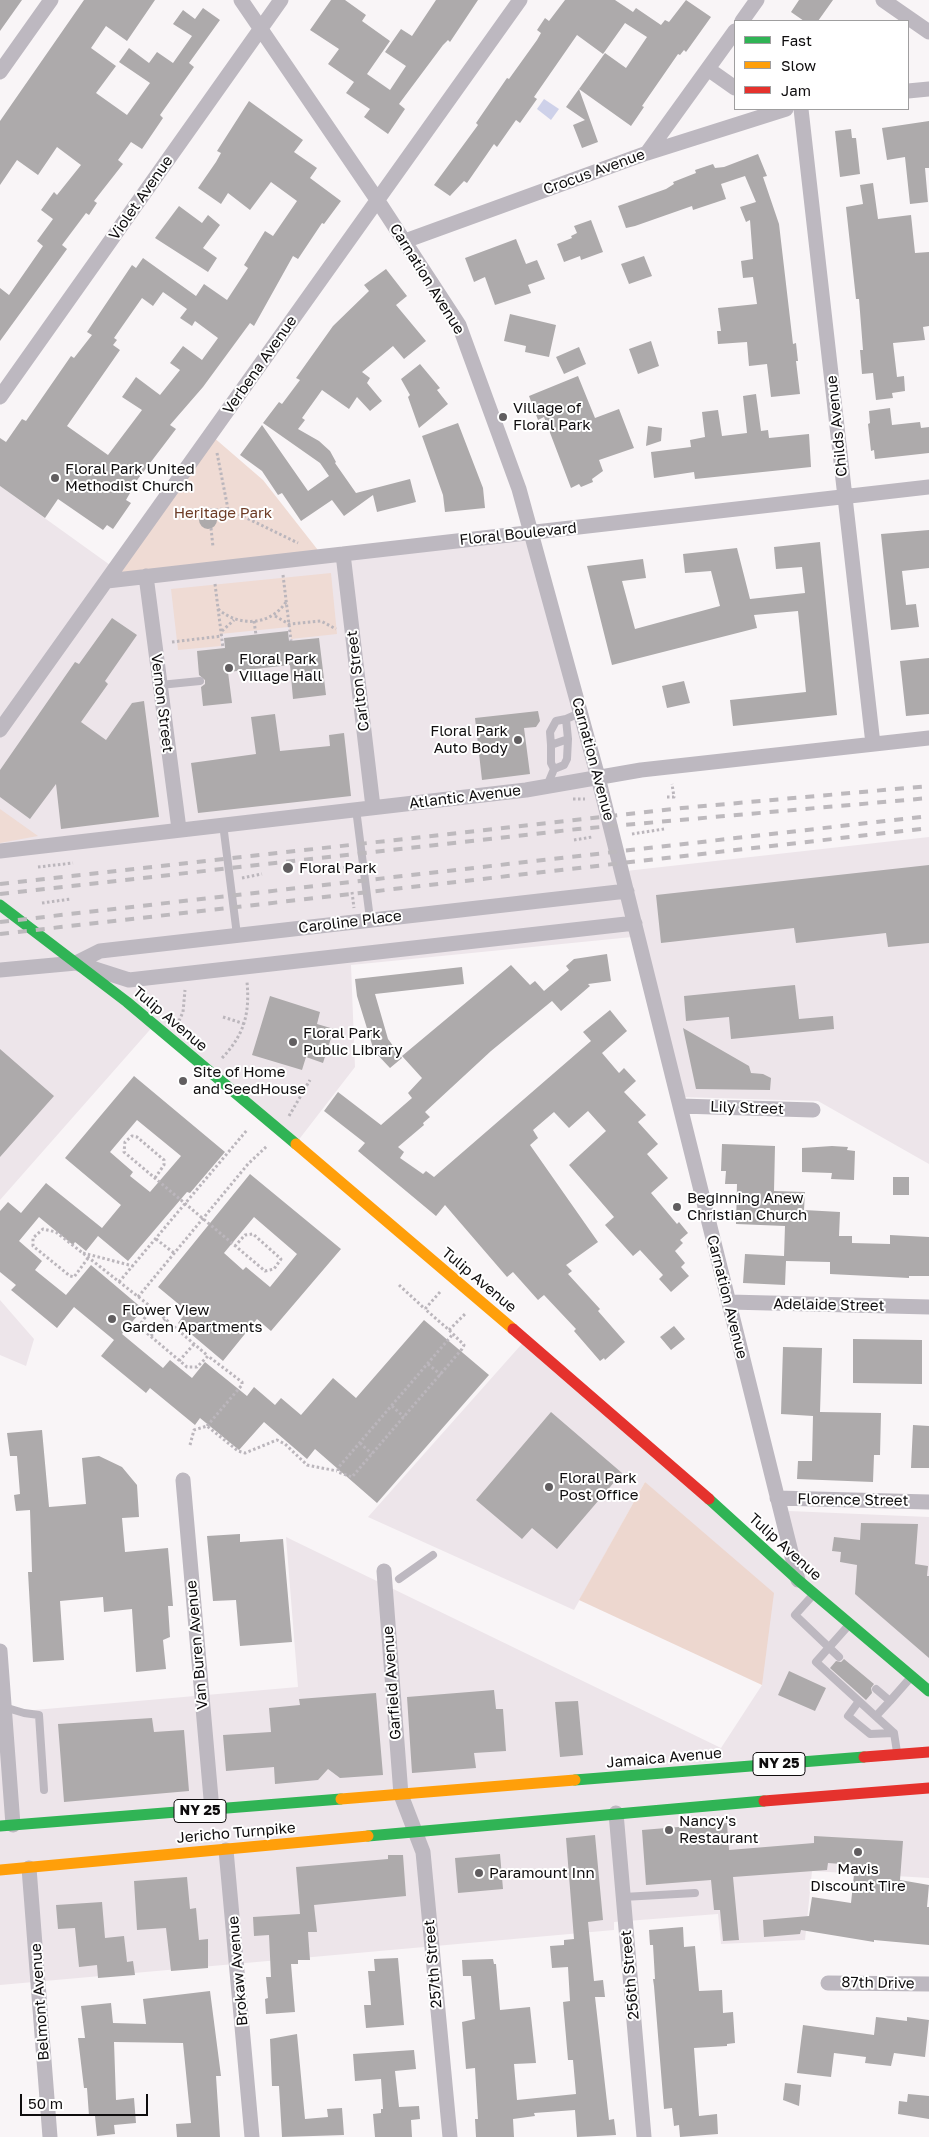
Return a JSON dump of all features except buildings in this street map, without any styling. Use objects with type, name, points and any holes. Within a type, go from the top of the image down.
[{"type":"main road","name":"Tulip Avenue","points":[[0,905],[76,963],[210,1072],[651,1447],[798,1580],[929,1691]]},
{"type":"main road","name":"Jamaica Avenue","points":[[401,1795],[929,1752]]},
{"type":"main road","name":"NY 25","points":[[415,1833],[616,1812],[929,1788]]},
{"type":"main road","name":"Jericho Turnpike","points":[[6,1826],[401,1795]]},
{"type":"main road","name":"Jericho Turnpike","points":[[0,1870],[415,1833]]},
{"type":"street","points":[[0,72],[51,0]]},
{"type":"street","name":"Carnation Avenue","points":[[241,0],[405,241],[459,325],[519,489],[598,777],[798,1580]]},
{"type":"street","name":"Violet Avenue","points":[[0,397],[281,0]]},
{"type":"street","name":"Verbena Avenue","points":[[0,730],[520,0]]},
{"type":"street","points":[[743,20],[757,0]]},
{"type":"street","points":[[884,0],[929,32]]},
{"type":"street","points":[[647,153],[734,32]]},
{"type":"street","points":[[708,69],[734,87]]},
{"type":"street","points":[[909,92],[929,89]]},
{"type":"street","name":"Crocus Avenue","points":[[405,241],[647,153],[774,110]]},
{"type":"street","name":"Childs Avenue","points":[[802,110],[873,744]]},
{"type":"street","name":"Floral Boulevard","points":[[107,581],[929,487]]},
{"type":"street","name":"Carlton Street","points":[[343,554],[373,807]]},
{"type":"street","name":"Vernon Street","points":[[146,576],[178,829]]},
{"type":"street","name":"Atlantic Avenue","points":[[0,851],[547,786],[641,770],[929,738]]},
{"type":"street","name":"Caroline Place","points":[[76,963],[100,951],[626,891]]},
{"type":"street","points":[[0,970],[76,963],[129,980],[634,923]]},
{"type":"street","name":"Lily Street","points":[[680,1106],[813,1110]]},
{"type":"street","name":"Adelaide Street","points":[[729,1302],[929,1307]]},
{"type":"street","name":"Van Buren Avenue","points":[[183,1480],[212,1810]]},
{"type":"street","name":"Florence Street","points":[[777,1498],[929,1502]]},
{"type":"street","name":"Garfield Avenue","points":[[384,1571],[401,1795]]},
{"type":"street","points":[[0,1651],[4,1707],[6,1826]]},
{"type":"street","name":"257th Street","points":[[401,1795],[423,1852],[450,2137]]},
{"type":"street","name":"256th Street","points":[[616,1812],[644,2137]]},
{"type":"street","name":"Brokaw Avenue","points":[[226,1850],[252,2137]]},
{"type":"street","name":"Belmont Avenue","points":[[29,1868],[50,2137]]},
{"type":"street","name":"87th Drive","points":[[828,1983],[929,1984]]},
{"type":"lane","points":[[160,685],[200,681]]},
{"type":"lane","points":[[554,769],[551,763],[550,732],[556,720],[566,719],[580,713]]},
{"type":"lane","points":[[547,786],[554,769],[564,765],[567,759],[566,719]]},
{"type":"lane","points":[[551,745],[568,739]]},
{"type":"lane","points":[[356,809],[370,920]]},
{"type":"lane","points":[[223,824],[237,935]]},
{"type":"lane","points":[[399,1579],[433,1555]]},
{"type":"lane","points":[[814,1594],[795,1615],[839,1657]]},
{"type":"lane","points":[[850,1624],[816,1662],[894,1734],[898,1754]]},
{"type":"lane","points":[[876,1716],[912,1676]]},
{"type":"lane","points":[[876,1688],[890,1701]]},
{"type":"lane","points":[[859,1701],[848,1716],[870,1734],[894,1734]]},
{"type":"lane","points":[[4,1707],[24,1713],[38,1714],[44,1790]]},
{"type":"lane","points":[[623,1897],[695,1893]]},
{"type":"path","points":[[212,432],[228,509]]},
{"type":"path","points":[[156,512],[228,509],[294,540],[316,557]]},
{"type":"path","points":[[210,528],[213,547]]},
{"type":"path","points":[[281,561],[291,641]]},
{"type":"path","points":[[212,569],[223,648]]},
{"type":"path","points":[[218,609],[234,620],[254,621],[275,616],[286,602]]},
{"type":"path","points":[[275,616],[289,624],[321,622],[341,632]]},
{"type":"path","points":[[172,642],[222,634],[234,620]]},
{"type":"path","points":[[254,621],[256,634]]},
{"type":"path","points":[[667,797],[674,796],[672,784]]},
{"type":"path","points":[[568,799],[585,799]]},
{"type":"path","points":[[632,834],[664,830]]},
{"type":"path","points":[[574,840],[592,837]]},
{"type":"path","points":[[349,858],[351,875]]},
{"type":"path","points":[[38,867],[73,863]]},
{"type":"path","points":[[338,868],[350,866]]},
{"type":"path","points":[[241,869],[243,887]]},
{"type":"path","points":[[242,878],[262,874]]},
{"type":"path","points":[[352,883],[354,908]]},
{"type":"path","points":[[42,903],[71,900]]},
{"type":"path","points":[[210,1072],[238,1041],[245,1024],[248,998],[245,967]]},
{"type":"path","points":[[178,1024],[184,1012],[185,990]]},
{"type":"path","points":[[223,1017],[245,1024]]},
{"type":"path","points":[[289,1117],[310,1080]]},
{"type":"path","points":[[119,1282],[247,1130]]},
{"type":"path","points":[[155,1178],[164,1165],[164,1160],[137,1137],[132,1136],[125,1142],[124,1152],[202,1219],[265,1271],[274,1269],[281,1258],[253,1234],[244,1235],[235,1246]]},
{"type":"path","points":[[138,1297],[248,1164],[267,1146]]},
{"type":"path","points":[[88,1258],[74,1277],[70,1276],[32,1243],[39,1231],[48,1229],[56,1232],[156,1311],[242,1384],[207,1426],[194,1430],[190,1445]]},
{"type":"path","points":[[156,1239],[174,1253]]},
{"type":"path","points":[[82,1253],[134,1266]]},
{"type":"path","points":[[207,1426],[238,1451],[248,1454],[277,1440],[285,1444],[307,1465],[337,1471],[352,1477],[464,1346],[449,1330],[399,1286]]},
{"type":"path","points":[[425,1309],[440,1292]]},
{"type":"path","points":[[156,1311],[150,1311],[141,1323],[142,1329],[187,1367],[194,1368],[208,1356]]},
{"type":"path","points":[[449,1330],[465,1314]]},
{"type":"path","points":[[151,1336],[165,1319]]},
{"type":"path","points":[[337,1471],[453,1334]]},
{"type":"path","points":[[180,1361],[195,1343]]},
{"type":"path","points":[[428,1364],[441,1375]]},
{"type":"path","points":[[392,1406],[404,1417]]},
{"type":"path","points":[[360,1443],[372,1454]]},
{"type":"shaded area","points":[[0,486],[117,570],[529,531],[626,871],[929,837],[929,1164],[818,1101],[680,1097],[642,936],[351,965],[355,1067],[297,1142],[155,1024],[0,1200]]},
{"type":"shaded area","points":[[0,1300],[34,1339],[26,1366],[0,1355]]},
{"type":"shaded area","points":[[528,1337],[784,1559],[789,1511],[929,1517],[929,1878],[812,1871],[805,1940],[721,1944],[718,1914],[614,1922],[614,1930],[0,1985],[0,1713],[298,1687],[286,1537],[721,1748],[762,1685],[645,1482],[574,1610],[368,1517]]},
{"type":"shaded area","points":[[645,1482],[774,1593],[762,1685],[579,1600]]},
{"type":"green space","name":"Heritage Park","points":[[212,436],[263,480],[321,554],[112,577]]},
{"type":"green space","points":[[331,573],[337,634],[291,639],[289,627],[220,634],[221,646],[178,650],[171,589]]},
{"type":"green space","points":[[0,809],[38,836],[0,843]]},
{"type":"water","points":[[544,99],[559,109],[551,120],[537,109]]},
{"type":"railway","points":[[0,884],[682,808],[929,786]]},
{"type":"railway","points":[[0,894],[578,829],[929,798]]},
{"type":"railway","points":[[0,922],[929,816]]},
{"type":"railway","points":[[0,934],[929,828]]},
{"type":"traffic: fast","points":[[0,905],[127,1002],[296,1144]]},
{"type":"traffic: fast","points":[[709,1499],[798,1580],[929,1691]]},
{"type":"traffic: fast","points":[[575,1780],[864,1757]]},
{"type":"traffic: fast","points":[[0,1826],[341,1799]]},
{"type":"traffic: fast","points":[[368,1836],[764,1801]]},
{"type":"traffic: slow","points":[[296,1144],[513,1329]]},
{"type":"traffic: slow","points":[[341,1799],[575,1780]]},
{"type":"traffic: slow","points":[[0,1870],[368,1836]]},
{"type":"traffic: jam","points":[[513,1329],[709,1499]]},
{"type":"traffic: jam","points":[[864,1757],[929,1752]]},
{"type":"traffic: jam","points":[[764,1801],[929,1788]]},
{"type":"place","name":"Village of Floral Park","points":[[503,417]]},
{"type":"place","name":"Floral Park United Methodist Church","points":[[55,478]]},
{"type":"place","name":"Floral Park Village Hall","points":[[229,668]]},
{"type":"place","name":"Floral Park Auto Body","points":[[518,740]]},
{"type":"place","name":"Floral Park","points":[[288,868]]},
{"type":"place","name":"Floral Park Public Library","points":[[293,1042]]},
{"type":"place","name":"Site of Home and SeedHouse","points":[[183,1081]]},
{"type":"place","name":"Beginning Anew Christian Church","points":[[677,1207]]},
{"type":"place","name":"Flower View Garden Apartments","points":[[112,1319]]},
{"type":"place","name":"Floral Park Post Office","points":[[549,1487]]},
{"type":"place","name":"Nancy's Restaurant","points":[[669,1830]]},
{"type":"place","name":"Mavis Discount Tire","points":[[858,1852]]},
{"type":"place","name":"Paramount Inn","points":[[479,1873]]}]
